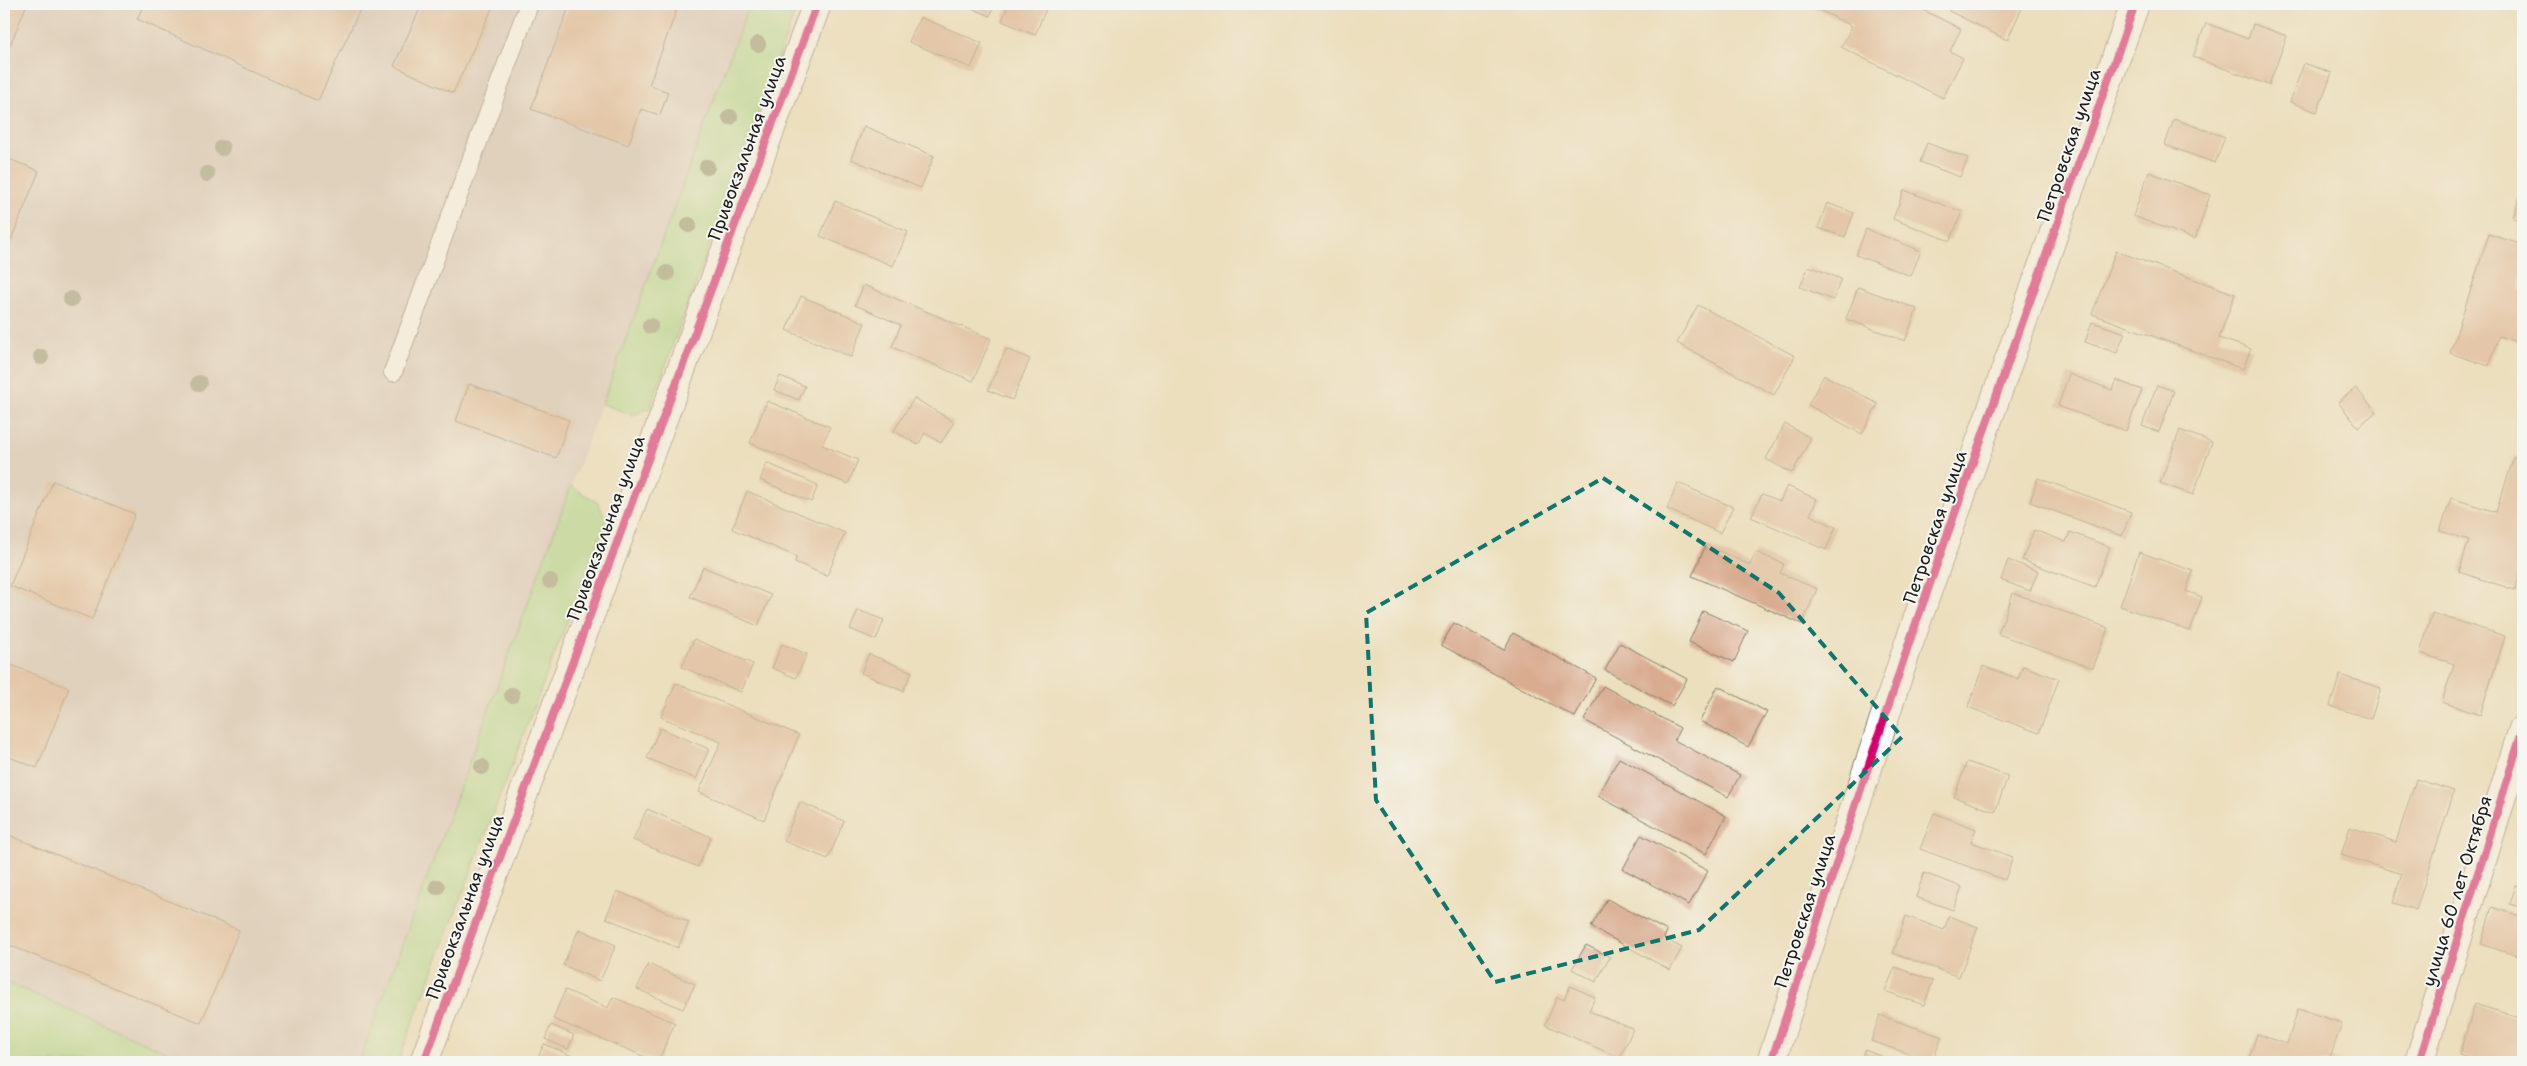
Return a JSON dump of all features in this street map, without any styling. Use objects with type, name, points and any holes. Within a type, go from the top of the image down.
[{"type":"street","name":"Привокзальная улица","points":[[424,1062],[817,4]]},
{"type":"street","name":"Петровская улица","points":[[1771,1062],[1910,643],[2135,4]]},
{"type":"street","name":"улица 60 лет Октября","points":[[2419,1062],[2523,729]]},
{"type":"lane","points":[[393,372],[529,4]]},
{"type":"highlighted area","points":[[1603,478],[1779,593],[1902,737],[1699,930],[1495,982],[1376,800],[1366,613]]},
{"type":"shaded area","points":[[4,4],[749,4],[359,1062],[189,1062],[4,981]]},
{"type":"green space","points":[[749,4],[798,4],[650,408],[633,415],[602,404]]},
{"type":"green space","points":[[571,486],[598,503],[606,520],[398,1062],[359,1062]]},
{"type":"green space","points":[[4,981],[189,1062],[4,1062]]},
{"type":"building","points":[[4,4],[27,4],[4,60]]},
{"type":"building","points":[[144,4],[362,5],[318,101],[137,19]]},
{"type":"building","points":[[422,4],[494,4],[453,93],[394,66]]},
{"type":"building","points":[[570,4],[679,4],[649,85],[668,92],[660,115],[641,109],[628,145],[531,109]]},
{"type":"building","points":[[962,4],[995,4],[990,16]]},
{"type":"building","points":[[1009,4],[1048,4],[1035,35],[1002,21]]},
{"type":"building","points":[[1807,4],[1911,4],[1961,29],[1950,51],[1963,58],[1943,98],[1841,47],[1852,26]]},
{"type":"building","points":[[1953,4],[2014,4],[2022,8],[2007,40],[1949,11]]},
{"type":"building","points":[[920,17],[982,43],[971,68],[909,42]]},
{"type":"building","points":[[2206,23],[2248,39],[2253,24],[2287,36],[2269,85],[2193,57]]},
{"type":"building","points":[[2304,63],[2332,73],[2317,112],[2290,102]]},
{"type":"building","points":[[2174,119],[2225,137],[2215,163],[2165,145]]},
{"type":"building","points":[[864,126],[934,156],[921,188],[851,159]]},
{"type":"building","points":[[1927,143],[1968,158],[1960,177],[1920,162]]},
{"type":"building","points":[[4,157],[39,171],[4,257]]},
{"type":"building","points":[[2149,172],[2210,195],[2195,239],[2133,216]]},
{"type":"building","points":[[2523,187],[2523,221],[2513,218]]},
{"type":"building","points":[[1904,190],[1962,212],[1950,241],[1893,219]]},
{"type":"building","points":[[835,201],[908,232],[893,266],[820,236]]},
{"type":"building","points":[[1827,203],[1854,213],[1845,237],[1818,228]]},
{"type":"building","points":[[1866,229],[1921,251],[1911,276],[1856,255]]},
{"type":"building","points":[[2489,234],[2523,245],[2523,275],[2519,289],[2523,290],[2523,344],[2499,336],[2489,366],[2450,353]]},
{"type":"building","points":[[2116,251],[2235,294],[2219,338],[2251,349],[2243,369],[2092,314]]},
{"type":"building","points":[[1809,266],[1841,279],[1833,300],[1800,287]]},
{"type":"building","points":[[864,285],[991,339],[973,381],[892,347],[901,325],[855,305]]},
{"type":"building","points":[[1858,287],[1917,309],[1905,341],[1846,319]]},
{"type":"building","points":[[801,296],[865,323],[851,357],[786,330]]},
{"type":"building","points":[[1698,305],[1795,356],[1774,395],[1677,343]]},
{"type":"building","points":[[2092,322],[2125,333],[2117,353],[2085,342]]},
{"type":"building","points":[[1006,349],[1030,359],[1012,400],[988,390]]},
{"type":"building","points":[[2069,374],[2112,390],[2116,380],[2142,390],[2126,431],[2058,406]]},
{"type":"building","points":[[1824,375],[1878,404],[1862,434],[1808,405]]},
{"type":"building","points":[[780,376],[805,386],[799,400],[774,390]]},
{"type":"building","points":[[469,384],[569,420],[556,458],[456,421]]},
{"type":"building","points":[[2157,385],[2174,391],[2159,432],[2142,426]]},
{"type":"building","points":[[2356,388],[2376,412],[2358,427],[2338,402]]},
{"type":"building","points":[[914,398],[954,422],[941,443],[925,433],[918,445],[894,431]]},
{"type":"building","points":[[767,401],[830,427],[822,445],[858,460],[848,484],[750,443]]},
{"type":"building","points":[[1785,424],[1811,438],[1792,473],[1766,459]]},
{"type":"building","points":[[2180,430],[2212,442],[2193,495],[2160,483]]},
{"type":"building","points":[[2514,457],[2523,460],[2523,565],[2515,590],[2459,572],[2469,540],[2440,531],[2451,498],[2496,512]]},
{"type":"building","points":[[767,463],[818,485],[811,502],[760,480]]},
{"type":"building","points":[[2038,478],[2131,512],[2122,536],[2030,502]]},
{"type":"building","points":[[53,481],[135,514],[92,619],[10,586]]},
{"type":"building","points":[[1678,483],[1733,507],[1720,533],[1667,509]]},
{"type":"building","points":[[1787,486],[1817,499],[1810,515],[1836,527],[1826,550],[1751,517],[1762,494],[1780,501]]},
{"type":"building","points":[[747,491],[845,533],[827,576],[795,562],[797,557],[732,529]]},
{"type":"building","points":[[2034,530],[2066,542],[2070,532],[2110,547],[2095,587],[2022,560]]},
{"type":"building","points":[[1706,545],[1750,565],[1756,552],[1784,564],[1780,573],[1817,589],[1802,624],[1692,576]]},
{"type":"building","points":[[2139,552],[2193,571],[2186,591],[2202,597],[2190,631],[2120,606]]},
{"type":"building","points":[[2008,560],[2038,571],[2030,591],[2001,580]]},
{"type":"building","points":[[703,567],[771,595],[758,626],[690,597]]},
{"type":"building","points":[[2013,593],[2108,628],[2093,668],[1998,634]]},
{"type":"building","points":[[858,610],[884,620],[876,640],[850,629]]},
{"type":"building","points":[[1703,611],[1748,631],[1734,662],[1689,642]]},
{"type":"building","points":[[2432,613],[2505,636],[2480,715],[2442,702],[2454,664],[2420,653]]},
{"type":"building","points":[[1454,623],[1504,650],[1513,633],[1596,678],[1575,717],[1441,645]]},
{"type":"building","points":[[694,639],[753,664],[741,692],[682,667]]},
{"type":"building","points":[[1620,643],[1687,679],[1672,706],[1605,670]]},
{"type":"building","points":[[782,644],[807,654],[796,678],[772,668]]},
{"type":"building","points":[[869,654],[912,672],[903,691],[861,673]]},
{"type":"building","points":[[4,662],[69,688],[37,768],[4,755]]},
{"type":"building","points":[[1983,666],[2018,679],[2023,666],[2059,679],[2039,733],[1968,707]]},
{"type":"building","points":[[2340,675],[2381,688],[2371,719],[2330,706]]},
{"type":"building","points":[[676,683],[799,735],[764,820],[699,792],[721,742],[661,717]]},
{"type":"building","points":[[1603,686],[1680,728],[1674,740],[1740,775],[1728,797],[1584,720]]},
{"type":"building","points":[[1718,686],[1767,712],[1748,747],[1700,721]]},
{"type":"building","points":[[660,728],[709,749],[696,779],[647,758]]},
{"type":"building","points":[[1619,758],[1726,816],[1706,854],[1598,796]]},
{"type":"building","points":[[1967,762],[2008,776],[1995,812],[1954,797]]},
{"type":"building","points":[[2416,779],[2454,791],[2416,910],[2393,903],[2402,874],[2341,855],[2350,827],[2396,842]]},
{"type":"building","points":[[800,802],[844,821],[828,859],[784,841]]},
{"type":"building","points":[[647,809],[711,837],[698,867],[633,840]]},
{"type":"building","points":[[1934,813],[1976,829],[1971,842],[2013,857],[2005,880],[1920,849]]},
{"type":"building","points":[[4,833],[239,930],[201,1023],[4,943]]},
{"type":"building","points":[[1641,835],[1708,871],[1689,905],[1623,869]]},
{"type":"building","points":[[1924,873],[1962,887],[1953,910],[1916,897]]},
{"type":"building","points":[[2516,885],[2523,887],[2523,908],[2510,904]]},
{"type":"building","points":[[617,891],[689,922],[678,948],[606,918]]},
{"type":"building","points":[[1607,899],[1667,931],[1664,938],[1682,948],[1670,970],[1591,927]]},
{"type":"building","points":[[2492,907],[2523,917],[2523,958],[2481,944]]},
{"type":"building","points":[[1906,916],[1944,930],[1949,916],[1978,927],[1959,977],[1893,953]]},
{"type":"building","points":[[579,929],[616,945],[600,981],[563,965]]},
{"type":"building","points":[[1586,945],[1610,957],[1596,982],[1572,969]]},
{"type":"building","points":[[648,964],[695,984],[683,1009],[637,989]]},
{"type":"building","points":[[1895,967],[1933,981],[1924,1005],[1885,991]]},
{"type":"building","points":[[1570,986],[1595,997],[1589,1011],[1633,1029],[1620,1058],[1545,1025],[1557,997],[1564,1000]]},
{"type":"building","points":[[565,990],[608,1008],[613,997],[675,1023],[658,1062],[553,1019]]},
{"type":"building","points":[[2475,1004],[2523,1019],[2523,1062],[2481,1062],[2459,1055]]},
{"type":"building","points":[[2298,1009],[2342,1023],[2330,1058],[2341,1062],[2248,1062],[2257,1034],[2287,1044]]},
{"type":"building","points":[[1880,1015],[1942,1037],[1932,1062],[1871,1041]]},
{"type":"building","points":[[551,1025],[574,1035],[568,1049],[545,1039]]},
{"type":"building","points":[[544,1044],[586,1062],[536,1062]]},
{"type":"building","points":[[1865,1050],[1891,1060],[1890,1062],[1860,1062]]},
{"type":"cycle path","points":[[424,1062],[817,4]]},
{"type":"cycle path","points":[[1771,1062],[1909,643],[2135,4]]},
{"type":"cycle path","points":[[2419,1062],[2523,729]]}]
